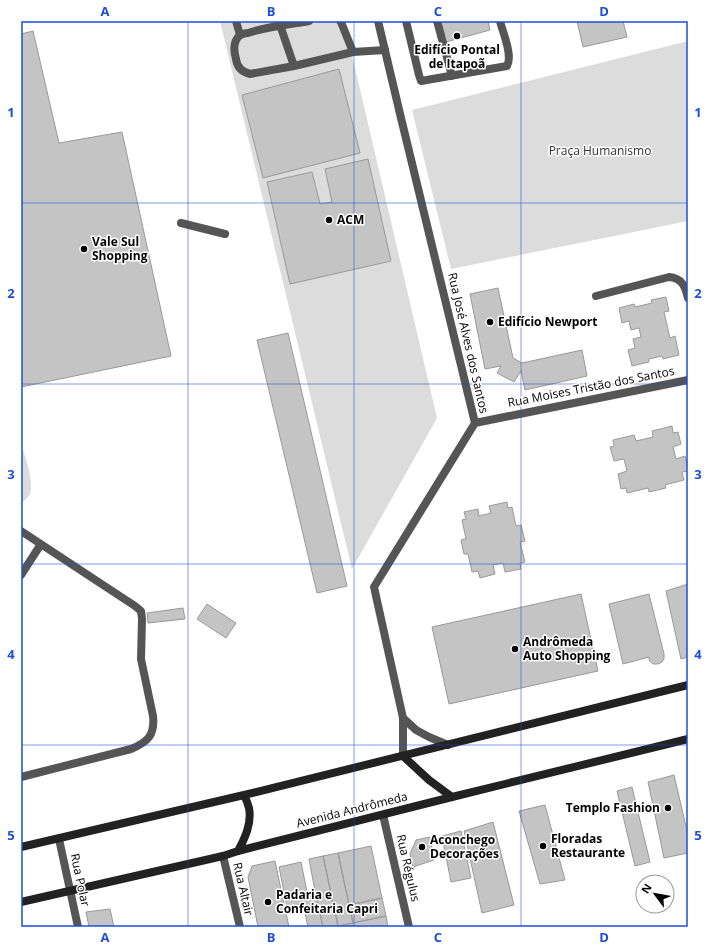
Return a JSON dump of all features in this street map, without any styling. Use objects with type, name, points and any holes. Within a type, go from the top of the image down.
[{"type":"main road","points":[[21,847],[244,795],[688,685]]},
{"type":"main road","name":"Avenida Andrômeda","points":[[21,902],[223,856],[452,797],[688,740]]},
{"type":"main road","points":[[403,756],[429,780],[452,797]]},
{"type":"main road","points":[[238,851],[250,823],[249,809],[244,795]]},
{"type":"street","points":[[236,21],[240,35]]},
{"type":"street","points":[[309,21],[255,30],[240,35],[234,46],[237,64],[241,70],[250,74],[294,66],[353,52],[385,50]]},
{"type":"street","points":[[340,21],[353,52]]},
{"type":"street","name":"Rua José Alves dos Santos","points":[[378,21],[475,423],[374,587],[403,718],[403,756]]},
{"type":"street","points":[[406,21],[421,81],[507,66],[509,62],[509,55],[500,21]]},
{"type":"street","points":[[438,21],[452,76]]},
{"type":"street","points":[[280,25],[294,66]]},
{"type":"street","points":[[182,223],[225,234]]},
{"type":"street","points":[[596,296],[669,277],[680,281],[684,286],[688,298]]},
{"type":"street","name":"Rua Moises Tristão dos Santos","points":[[475,423],[688,380]]},
{"type":"street","points":[[21,531],[141,611],[141,659],[154,724],[149,738],[131,749],[21,777]]},
{"type":"street","points":[[21,575],[41,544]]},
{"type":"street","points":[[403,718],[416,730],[448,745]]},
{"type":"street","name":"Rua Régulus","points":[[383,815],[409,927]]},
{"type":"street","name":"Rua Polar","points":[[59,839],[78,927]]},
{"type":"street","name":"Rua Altair","points":[[223,856],[240,927]]},
{"type":"green space","name":"ACM","points":[[220,21],[344,21],[437,418],[352,569]]},
{"type":"green space","name":"Praça Humanismo","points":[[688,41],[688,221],[451,269],[412,110]]},
{"type":"green space","points":[[21,446],[27,463],[31,489],[30,494],[21,503]]},
{"type":"building","name":"Edifício Pontal de Itapoã","points":[[441,21],[488,21],[490,30],[446,42]]},
{"type":"building","points":[[577,21],[623,21],[627,37],[583,47]]},
{"type":"building","name":"Vale Sul Shopping","points":[[33,31],[59,143],[122,132],[171,356],[21,387],[21,34]]},
{"type":"building","points":[[339,69],[360,153],[263,178],[242,95]]},
{"type":"building","points":[[368,159],[391,261],[290,284],[267,182],[312,172],[320,204],[332,202],[325,169]]},
{"type":"building","name":"Edifício Newport","points":[[498,288],[513,358],[522,363],[582,350],[587,376],[525,390],[521,371],[514,382],[497,373],[501,366],[485,369],[470,294]]},
{"type":"building","points":[[666,297],[669,311],[664,312],[670,338],[675,336],[679,355],[663,359],[662,356],[649,359],[649,362],[632,366],[628,350],[635,348],[633,339],[641,337],[639,328],[631,330],[629,321],[622,323],[619,308],[634,304],[635,307],[652,303],[651,300]]},
{"type":"building","points":[[288,333],[347,586],[317,593],[257,340]]},
{"type":"building","points":[[672,426],[673,433],[678,432],[681,444],[673,447],[676,459],[685,456],[688,471],[682,472],[684,480],[665,485],[666,488],[649,492],[648,488],[627,493],[626,488],[621,489],[618,474],[627,471],[624,459],[614,461],[610,447],[614,446],[613,440],[634,435],[636,441],[653,437],[652,431]]},
{"type":"building","points":[[507,502],[508,508],[512,507],[516,526],[521,525],[525,541],[520,542],[525,562],[520,563],[521,569],[505,572],[503,563],[493,565],[495,574],[480,578],[478,571],[472,572],[468,554],[464,554],[461,540],[466,539],[462,520],[466,519],[464,512],[478,509],[479,516],[491,513],[489,506]]},
{"type":"building","points":[[688,584],[688,657],[681,659],[666,591]]},
{"type":"building","name":"Andrômeda Auto Shopping","points":[[581,594],[598,671],[449,704],[432,627]]},
{"type":"building","points":[[649,594],[664,659],[658,664],[653,664],[649,660],[649,657],[623,664],[609,604]]},
{"type":"building","points":[[207,604],[236,623],[226,638],[197,619]]},
{"type":"building","points":[[183,608],[185,619],[148,623],[147,613]]},
{"type":"building","name":"Templo Fashion","points":[[674,775],[688,835],[688,853],[664,858],[648,782]]},
{"type":"building","points":[[632,787],[650,862],[635,866],[617,791]]},
{"type":"building","name":"Floradas Restaurante","points":[[545,805],[565,880],[540,884],[519,811]]},
{"type":"building","points":[[493,822],[514,905],[482,913],[464,831]]},
{"type":"building","points":[[461,831],[471,878],[451,882],[442,836]]},
{"type":"building","name":"Aconchego Decorações","points":[[430,837],[434,860],[413,867],[410,854],[416,840]]},
{"type":"building","points":[[371,846],[382,898],[349,905],[338,853]]},
{"type":"building","points":[[338,853],[353,923],[338,926],[323,856]]},
{"type":"building","points":[[323,856],[338,927],[323,927],[315,891],[309,859]]},
{"type":"building","name":"Padaria e Confeitaria Capri","points":[[275,861],[289,927],[258,927],[248,877],[252,866]]},
{"type":"building","points":[[301,862],[307,892],[315,891],[323,927],[308,927],[303,904],[287,907],[279,867]]},
{"type":"building","points":[[382,898],[386,916],[353,923],[349,905]]},
{"type":"building","points":[[110,909],[114,927],[89,927],[86,912]]},
{"type":"building","points":[[386,916],[388,927],[338,927],[338,926]]},
{"type":"place","name":"Edifício Pontal de Itapoã","points":[[457,36]]},
{"type":"place","name":"ACM","points":[[329,220]]},
{"type":"place","name":"Vale Sul Shopping","points":[[84,249]]},
{"type":"place","name":"Edifício Newport","points":[[490,322]]},
{"type":"place","name":"Andrômeda Auto Shopping","points":[[515,649]]},
{"type":"place","name":"Templo Fashion","points":[[668,808]]},
{"type":"place","name":"Floradas Restaurante","points":[[543,846]]},
{"type":"place","name":"Aconchego Decorações","points":[[422,847]]},
{"type":"place","name":"Padaria e Confeitaria Capri","points":[[268,902]]}]
